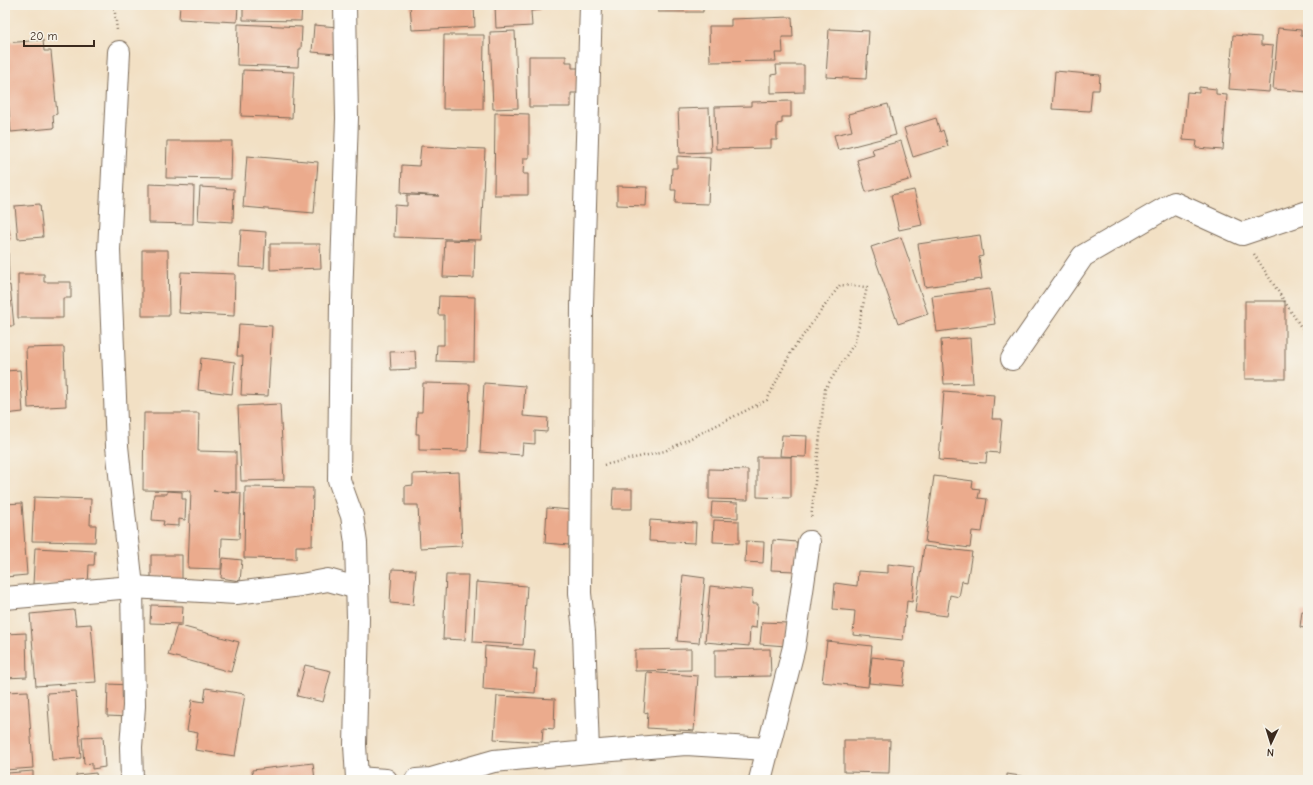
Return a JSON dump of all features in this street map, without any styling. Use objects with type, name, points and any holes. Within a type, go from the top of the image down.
[{"type":"street","points":[[345,5],[346,118],[341,301],[339,480],[352,516],[356,542],[358,619],[355,745],[357,779],[386,780]]},
{"type":"street","points":[[588,752],[584,632],[580,593],[582,306],[591,5]]},
{"type":"street","points":[[119,52],[109,250],[117,446],[132,586],[134,706],[131,747],[132,780]]},
{"type":"street","points":[[1012,359],[1083,256],[1174,202],[1242,234],[1308,212]]},
{"type":"street","points":[[760,780],[794,648],[809,542]]},
{"type":"street","points":[[5,598],[132,586],[236,593],[328,580],[357,588]]},
{"type":"street","points":[[416,780],[430,779],[494,761],[588,752],[686,744],[767,749]]},
{"type":"path","points":[[1242,234],[1308,338]]},
{"type":"path","points":[[582,470],[665,451],[767,400],[791,352],[840,285],[867,287],[856,342],[825,389],[809,542]]},
{"type":"building","points":[[180,5],[238,5],[237,22],[179,19]]},
{"type":"building","points":[[243,5],[302,5],[301,21],[243,20]]},
{"type":"building","points":[[410,5],[474,5],[475,27],[412,30]]},
{"type":"building","points":[[495,5],[541,5],[541,10],[531,11],[532,26],[496,28]]},
{"type":"building","points":[[657,5],[703,5],[703,12],[658,12]]},
{"type":"building","points":[[792,17],[793,37],[782,37],[783,53],[775,53],[776,61],[710,62],[709,26],[731,26],[731,19]]},
{"type":"building","points":[[238,24],[302,27],[298,67],[237,65]]},
{"type":"building","points":[[314,25],[338,27],[336,54],[312,52]]},
{"type":"building","points":[[1278,28],[1301,30],[1301,36],[1308,37],[1308,92],[1273,89]]},
{"type":"building","points":[[829,29],[869,31],[866,79],[826,77]]},
{"type":"building","points":[[515,31],[518,108],[493,109],[490,32]]},
{"type":"building","points":[[444,35],[484,35],[483,109],[443,109]]},
{"type":"building","points":[[1233,35],[1261,37],[1261,45],[1273,46],[1269,92],[1229,89]]},
{"type":"building","points":[[43,40],[44,51],[51,51],[57,114],[53,115],[54,128],[11,132],[5,69],[5,43]]},
{"type":"building","points":[[529,56],[566,56],[566,62],[572,62],[572,68],[579,68],[579,93],[571,93],[571,107],[529,107]]},
{"type":"building","points":[[776,65],[804,65],[804,92],[771,93],[771,75],[777,74]]},
{"type":"building","points":[[243,70],[294,72],[292,118],[241,116]]},
{"type":"building","points":[[1055,71],[1100,75],[1099,90],[1092,90],[1090,111],[1052,109]]},
{"type":"building","points":[[1199,87],[1216,89],[1216,94],[1227,95],[1223,150],[1196,148],[1197,141],[1183,140],[1187,92],[1199,93]]},
{"type":"building","points":[[791,101],[791,117],[782,117],[782,123],[777,124],[777,140],[771,140],[771,148],[716,149],[715,107],[751,106],[751,102]]},
{"type":"building","points":[[888,104],[896,135],[838,150],[834,135],[852,131],[848,114]]},
{"type":"building","points":[[709,108],[711,152],[680,153],[678,109]]},
{"type":"building","points":[[495,113],[529,114],[529,158],[524,158],[523,174],[528,174],[528,195],[494,195]]},
{"type":"building","points":[[936,118],[940,132],[943,130],[948,146],[913,157],[904,128]]},
{"type":"building","points":[[167,141],[232,141],[231,179],[166,178]]},
{"type":"building","points":[[901,141],[912,179],[866,192],[857,160],[874,155],[872,149]]},
{"type":"building","points":[[421,146],[485,149],[481,240],[394,237],[395,205],[407,206],[407,195],[439,196],[401,193],[402,165],[419,166]]},
{"type":"building","points":[[247,156],[318,162],[314,213],[243,207]]},
{"type":"building","points":[[677,156],[710,158],[708,204],[675,203],[676,190],[671,190],[672,168],[677,168]]},
{"type":"building","points":[[149,184],[194,186],[193,224],[149,223]]},
{"type":"building","points":[[617,186],[647,187],[646,206],[617,205]]},
{"type":"building","points":[[200,187],[234,189],[233,222],[198,220]]},
{"type":"building","points":[[914,190],[922,225],[899,230],[891,195]]},
{"type":"building","points":[[40,204],[43,237],[18,239],[15,206]]},
{"type":"building","points":[[5,212],[11,239],[5,240]]},
{"type":"building","points":[[241,230],[266,232],[264,268],[239,267]]},
{"type":"building","points":[[980,235],[983,256],[979,257],[982,279],[925,287],[918,244]]},
{"type":"building","points":[[901,237],[928,314],[898,324],[871,247]]},
{"type":"building","points":[[445,240],[475,241],[474,278],[443,277]]},
{"type":"building","points":[[270,244],[320,244],[321,268],[270,270]]},
{"type":"building","points":[[5,249],[8,249],[9,282],[5,282]]},
{"type":"building","points":[[142,250],[168,250],[169,316],[142,316]]},
{"type":"building","points":[[181,272],[235,274],[234,316],[179,313]]},
{"type":"building","points":[[18,274],[44,274],[44,282],[71,282],[71,298],[63,298],[63,318],[18,318]]},
{"type":"building","points":[[10,285],[14,326],[5,326],[5,286]]},
{"type":"building","points":[[990,289],[995,324],[937,332],[932,296]]},
{"type":"building","points":[[439,296],[475,297],[474,362],[436,361],[437,345],[444,345],[444,315],[438,315]]},
{"type":"building","points":[[1245,301],[1285,301],[1285,379],[1245,379]]},
{"type":"building","points":[[239,324],[272,326],[268,396],[241,395],[243,356],[237,356]]},
{"type":"building","points":[[970,338],[973,383],[944,384],[941,340]]},
{"type":"building","points":[[64,347],[66,406],[28,408],[26,348]]},
{"type":"building","points":[[415,351],[416,369],[391,370],[390,352]]},
{"type":"building","points":[[201,358],[235,362],[232,394],[198,390]]},
{"type":"building","points":[[20,370],[23,412],[5,414],[5,371]]},
{"type":"building","points":[[423,383],[470,384],[468,451],[419,450],[419,434],[416,434],[417,412],[422,412]]},
{"type":"building","points":[[484,383],[525,386],[523,416],[548,418],[547,432],[535,431],[535,444],[523,443],[522,455],[480,452]]},
{"type":"building","points":[[944,391],[994,395],[992,419],[1002,419],[999,453],[987,452],[986,463],[939,460]]},
{"type":"building","points":[[280,404],[284,480],[241,481],[238,406]]},
{"type":"building","points":[[144,413],[199,413],[198,451],[236,452],[236,492],[213,491],[241,493],[239,539],[222,538],[221,569],[188,568],[191,491],[143,490]]},
{"type":"building","points":[[782,435],[807,436],[806,457],[780,456]]},
{"type":"building","points":[[757,457],[791,457],[791,498],[757,497]]},
{"type":"building","points":[[709,469],[748,470],[748,500],[709,499]]},
{"type":"building","points":[[459,472],[462,546],[420,548],[418,505],[405,505],[405,486],[413,485],[413,474]]},
{"type":"building","points":[[934,476],[973,481],[972,488],[980,489],[978,498],[987,499],[982,532],[972,531],[970,548],[925,542]]},
{"type":"building","points":[[245,487],[313,488],[312,546],[296,546],[296,559],[244,558]]},
{"type":"building","points":[[613,489],[632,489],[632,509],[612,509]]},
{"type":"building","points":[[167,491],[182,492],[182,499],[186,499],[185,520],[179,519],[179,526],[163,525],[164,521],[152,520],[154,494],[167,494]]},
{"type":"building","points":[[34,497],[91,499],[90,525],[96,525],[95,542],[32,541]]},
{"type":"building","points":[[712,502],[738,503],[738,518],[711,517]]},
{"type":"building","points":[[22,503],[27,575],[5,577],[5,504]]},
{"type":"building","points":[[547,508],[571,510],[569,545],[545,543]]},
{"type":"building","points":[[650,520],[696,523],[695,543],[649,541]]},
{"type":"building","points":[[714,520],[739,521],[739,543],[713,542]]},
{"type":"building","points":[[773,540],[797,542],[795,571],[771,570]]},
{"type":"building","points":[[746,541],[764,542],[763,563],[745,562]]},
{"type":"building","points":[[924,546],[972,552],[967,582],[962,581],[959,597],[950,595],[947,616],[915,612]]},
{"type":"building","points":[[35,548],[95,551],[94,565],[89,565],[88,586],[33,584]]},
{"type":"building","points":[[151,555],[182,555],[182,580],[151,579]]},
{"type":"building","points":[[223,558],[242,560],[240,581],[221,578]]},
{"type":"building","points":[[888,564],[915,567],[912,602],[907,601],[903,640],[853,635],[855,611],[833,609],[835,583],[857,586],[858,571],[888,573]]},
{"type":"building","points":[[392,569],[416,570],[413,605],[390,603]]},
{"type":"building","points":[[446,575],[468,575],[465,640],[443,639]]},
{"type":"building","points":[[683,575],[705,578],[699,643],[677,641]]},
{"type":"building","points":[[476,582],[527,586],[523,645],[473,642]]},
{"type":"building","points":[[710,586],[753,590],[752,604],[758,604],[756,628],[750,627],[749,646],[705,642]]},
{"type":"building","points":[[151,605],[183,606],[182,624],[150,623]]},
{"type":"building","points":[[74,610],[76,625],[91,624],[96,682],[36,686],[30,614]]},
{"type":"building","points":[[1302,611],[1308,612],[1308,629],[1300,627]]},
{"type":"building","points":[[762,622],[787,623],[786,646],[760,644]]},
{"type":"building","points":[[177,625],[239,642],[231,672],[168,655]]},
{"type":"building","points":[[26,633],[27,677],[5,678],[5,634]]},
{"type":"building","points":[[827,641],[872,646],[868,687],[822,682]]},
{"type":"building","points":[[485,646],[535,650],[533,669],[537,669],[535,693],[483,689]]},
{"type":"building","points":[[691,649],[691,670],[635,671],[635,650]]},
{"type":"building","points":[[770,649],[771,676],[715,677],[715,650]]},
{"type":"building","points":[[872,657],[906,661],[903,686],[869,683]]},
{"type":"building","points":[[305,665],[331,671],[323,702],[297,696]]},
{"type":"building","points":[[647,672],[698,676],[694,731],[647,728],[648,712],[644,713]]},
{"type":"building","points":[[108,684],[130,685],[129,717],[107,716]]},
{"type":"building","points":[[206,688],[245,694],[235,756],[195,750],[198,733],[187,731],[192,700],[204,702]]},
{"type":"building","points":[[28,691],[33,768],[5,770],[5,692]]},
{"type":"building","points":[[76,691],[81,758],[52,760],[47,693]]},
{"type":"building","points":[[497,696],[555,699],[554,729],[543,728],[542,742],[494,739]]},
{"type":"building","points":[[103,736],[105,767],[92,769],[92,763],[84,764],[82,737]]},
{"type":"building","points":[[844,740],[890,740],[889,773],[844,772]]},
{"type":"building","points":[[313,763],[315,780],[253,780],[252,770]]},
{"type":"building","points":[[33,771],[33,780],[8,780],[8,773]]},
{"type":"building","points":[[96,773],[97,780],[76,780],[76,775]]},
{"type":"building","points":[[1007,774],[1040,779],[1040,780],[1007,780]]},
{"type":"building","points":[[668,778],[669,780],[649,780],[649,779]]}]
